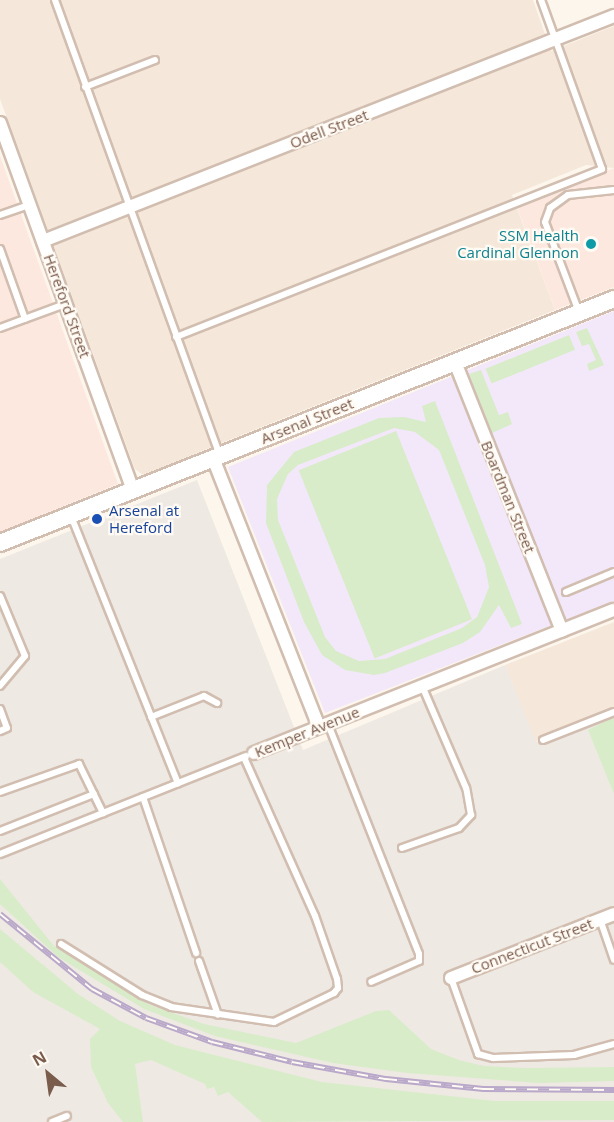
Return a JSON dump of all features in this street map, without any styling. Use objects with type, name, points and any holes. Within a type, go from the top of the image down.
[{"type":"main road","name":"Arsenal Street","points":[[0,543],[614,299]]},
{"type":"street","name":"Odell Street","points":[[43,241],[614,16]]},
{"type":"street","name":"Hereford Street","points":[[0,123],[134,490]]},
{"type":"street","name":"Boardman Street","points":[[455,362],[562,631]]},
{"type":"street","points":[[216,457],[323,725]]},
{"type":"street","name":"Kemper Avenue","points":[[249,755],[614,610]]},
{"type":"street","name":"Connecticut Street","points":[[451,978],[614,914]]},
{"type":"lane","points":[[55,0],[176,337],[216,457]]},
{"type":"lane","points":[[176,337],[602,169],[542,0]]},
{"type":"lane","points":[[85,87],[155,60]]},
{"type":"lane","points":[[580,313],[545,222],[550,208],[568,195],[614,190]]},
{"type":"lane","points":[[0,215],[30,205]]},
{"type":"lane","points":[[0,249],[25,319]]},
{"type":"lane","points":[[0,328],[66,304]]},
{"type":"lane","points":[[70,515],[178,783]]},
{"type":"lane","points":[[566,592],[614,572]]},
{"type":"lane","points":[[0,596],[24,656],[0,686]]},
{"type":"lane","points":[[402,848],[459,828],[471,815],[466,788],[422,686]]},
{"type":"lane","points":[[151,717],[204,696],[217,703]]},
{"type":"lane","points":[[0,710],[7,728],[0,731]]},
{"type":"lane","points":[[543,740],[614,712]]},
{"type":"lane","points":[[323,725],[419,954],[419,962],[371,982]]},
{"type":"lane","points":[[61,944],[142,995],[171,1007],[218,1016],[274,1023],[338,988],[315,916],[249,755]]},
{"type":"lane","name":"Kemper Avenue","points":[[0,854],[249,755]]},
{"type":"lane","points":[[0,792],[79,764],[103,813]]},
{"type":"lane","points":[[0,831],[94,794]]},
{"type":"lane","points":[[143,797],[196,953]]},
{"type":"lane","points":[[600,919],[614,960]]},
{"type":"lane","points":[[199,961],[218,1016]]},
{"type":"lane","points":[[451,978],[478,1054],[493,1058],[574,1055],[614,1044]]},
{"type":"lane","points":[[52,1122],[67,1116]]},
{"type":"shaded area","points":[[0,0],[51,0],[212,447],[143,475],[135,469],[0,99]]},
{"type":"shaded area","points":[[59,0],[533,0],[551,51],[614,26],[614,168],[586,165],[512,195],[555,310],[219,444]]},
{"type":"shaded area","points":[[0,156],[118,484],[0,532]]},
{"type":"shaded area","points":[[614,168],[614,287],[555,310],[517,207]]},
{"type":"shaded area","points":[[614,311],[614,601],[325,713],[228,467]]},
{"type":"shaded area","points":[[197,480],[303,750],[505,665],[536,742],[614,708],[614,1122],[0,1122],[0,559]]},
{"type":"shaded area","points":[[614,622],[614,708],[535,742],[505,665]]},
{"type":"green space","points":[[587,328],[604,365],[589,371],[587,364],[596,360],[589,344],[582,346],[576,332]]},
{"type":"green space","points":[[569,335],[575,350],[492,384],[486,369]]},
{"type":"green space","points":[[481,370],[499,415],[508,412],[512,424],[492,433],[469,374]]},
{"type":"green space","points":[[435,401],[522,624],[511,628],[499,605],[480,632],[463,643],[385,673],[374,675],[345,670],[322,655],[304,622],[266,523],[267,485],[294,452],[379,418],[404,417],[426,422],[422,406]],"holes":[[[394,428],[415,432],[439,450],[485,565],[489,587],[477,617],[462,628],[385,659],[359,661],[336,651],[325,637],[278,520],[277,499],[288,474],[298,465]]]},
{"type":"green space","points":[[396,431],[472,619],[375,659],[299,470]]},
{"type":"green space","points":[[614,717],[614,794],[588,730]]},
{"type":"green space","points":[[0,879],[54,946],[150,1005],[204,1024],[296,1043],[376,1011],[389,1010],[431,1049],[459,1060],[484,1066],[524,1068],[614,1067],[614,1081],[539,1083],[407,1073],[333,1063],[215,1036],[144,1009],[58,957],[0,904]]},
{"type":"green space","points":[[0,929],[78,994],[120,1021],[175,1045],[322,1082],[495,1101],[614,1101],[614,1120],[262,1122],[228,1092],[218,1096],[214,1087],[207,1089],[205,1084],[151,1060],[135,1064],[143,1122],[123,1122],[108,1103],[91,1067],[90,1039],[100,1029],[33,992],[0,962]]},
{"type":"railway","points":[[0,914],[92,989],[146,1018],[212,1042],[292,1062],[386,1079],[483,1089],[614,1090]]},
{"type":"place","name":"SSM Health Cardinal Glennon","points":[[591,244]]},
{"type":"place","name":"Arsenal at Hereford","points":[[97,519]]}]
